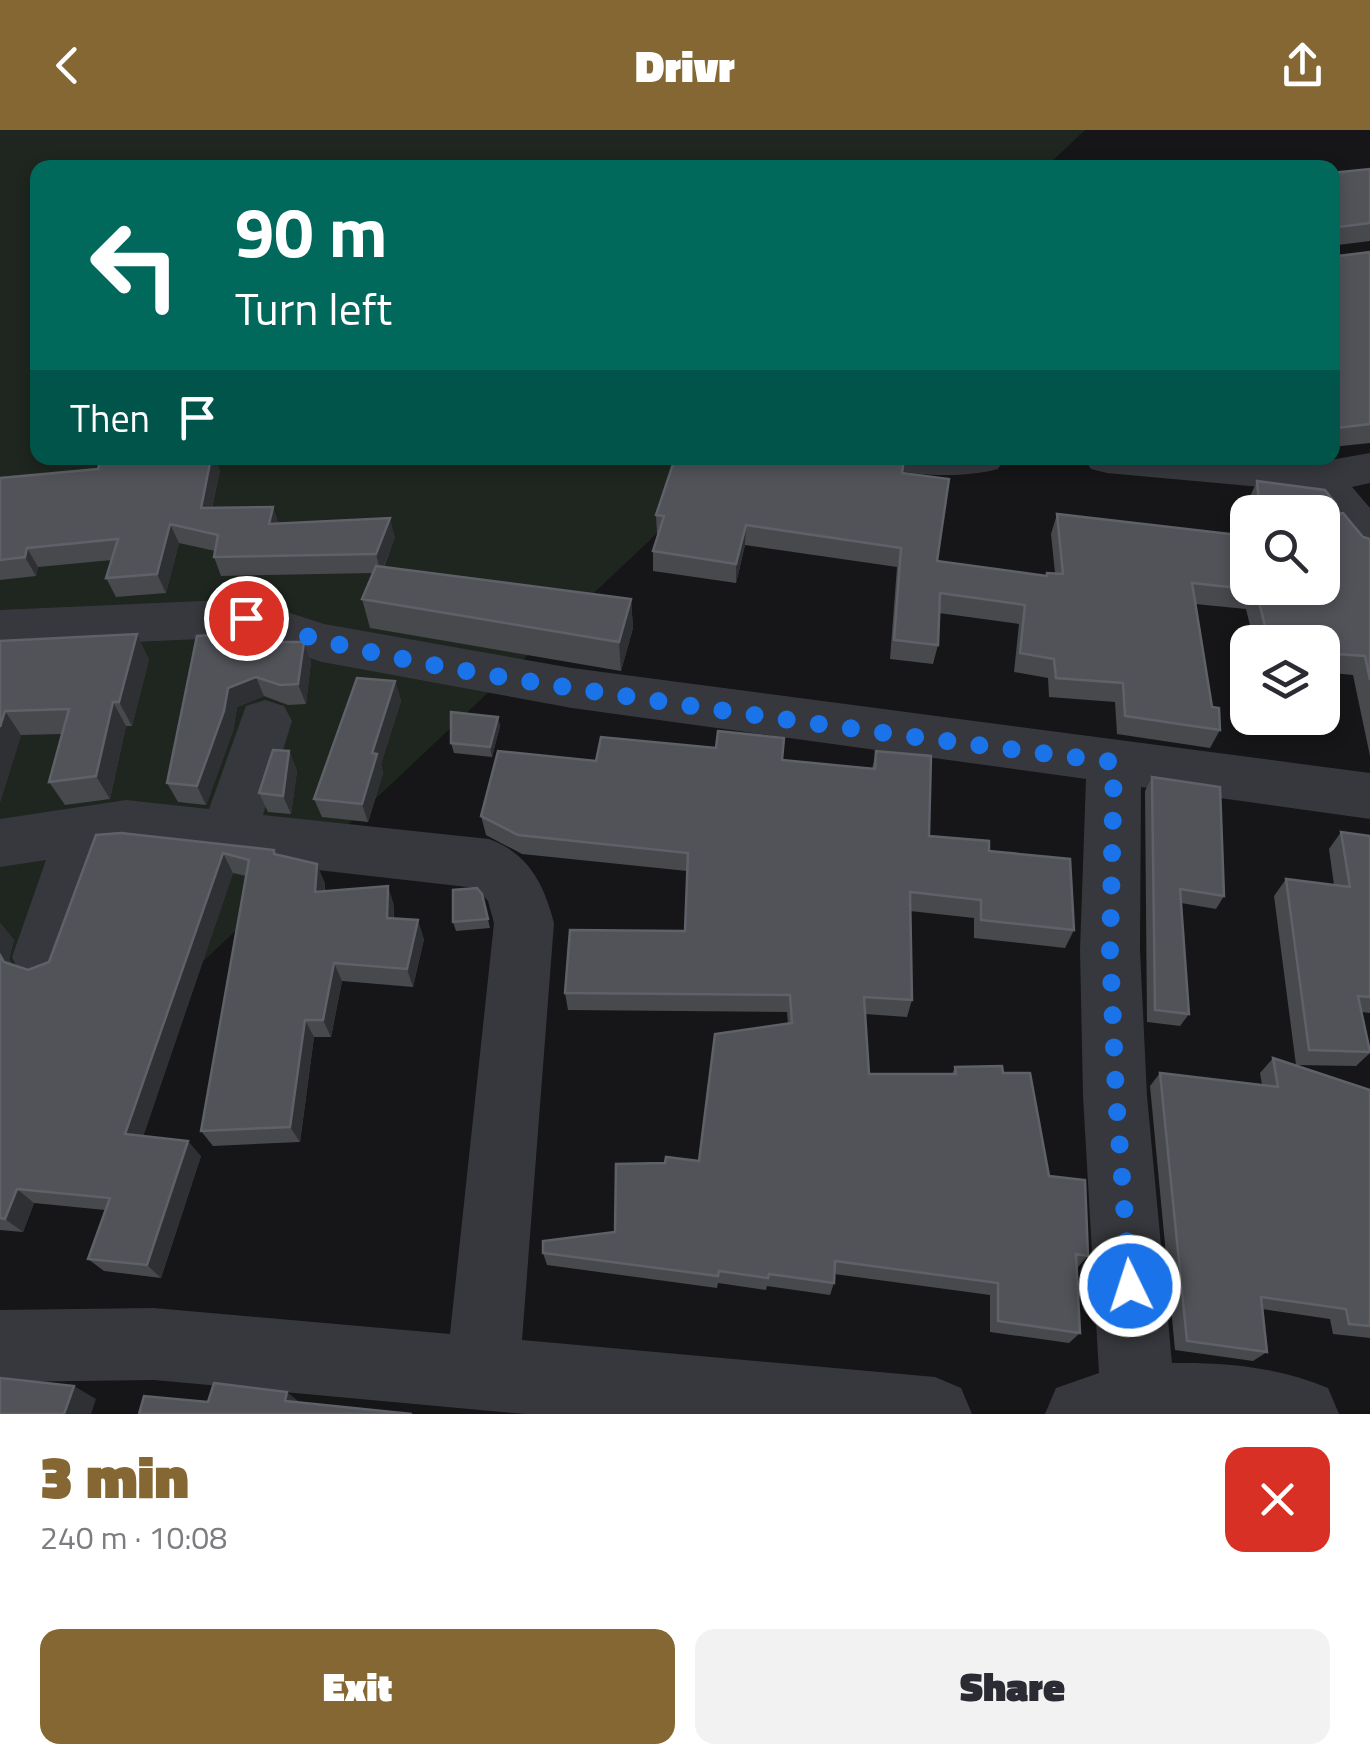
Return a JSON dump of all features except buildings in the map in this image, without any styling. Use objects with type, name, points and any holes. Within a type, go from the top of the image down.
[{"type":"street","points":[[1250,465],[1370,468]]},
{"type":"street","points":[[1312,468],[1370,541]]},
{"type":"street","points":[[0,629],[246,618],[322,643],[572,688],[1370,796]]},
{"type":"street","points":[[228,836],[265,721]]},
{"type":"street","points":[[1114,762],[1110,1407],[1232,1400],[1302,1414]]},
{"type":"street","points":[[0,842],[126,824],[489,864],[505,875],[517,894],[524,924],[483,1373]]},
{"type":"street","points":[[42,957],[84,832]]},
{"type":"street","points":[[0,1346],[154,1344],[935,1414]]},
{"type":"shaded area","points":[[0,130],[1085,130],[1053,160],[30,160],[30,465],[730,465],[0,1153]]},
{"type":"route","points":[[246,618],[322,643],[572,688],[1114,762],[1110,950],[1130,1286]]}]
